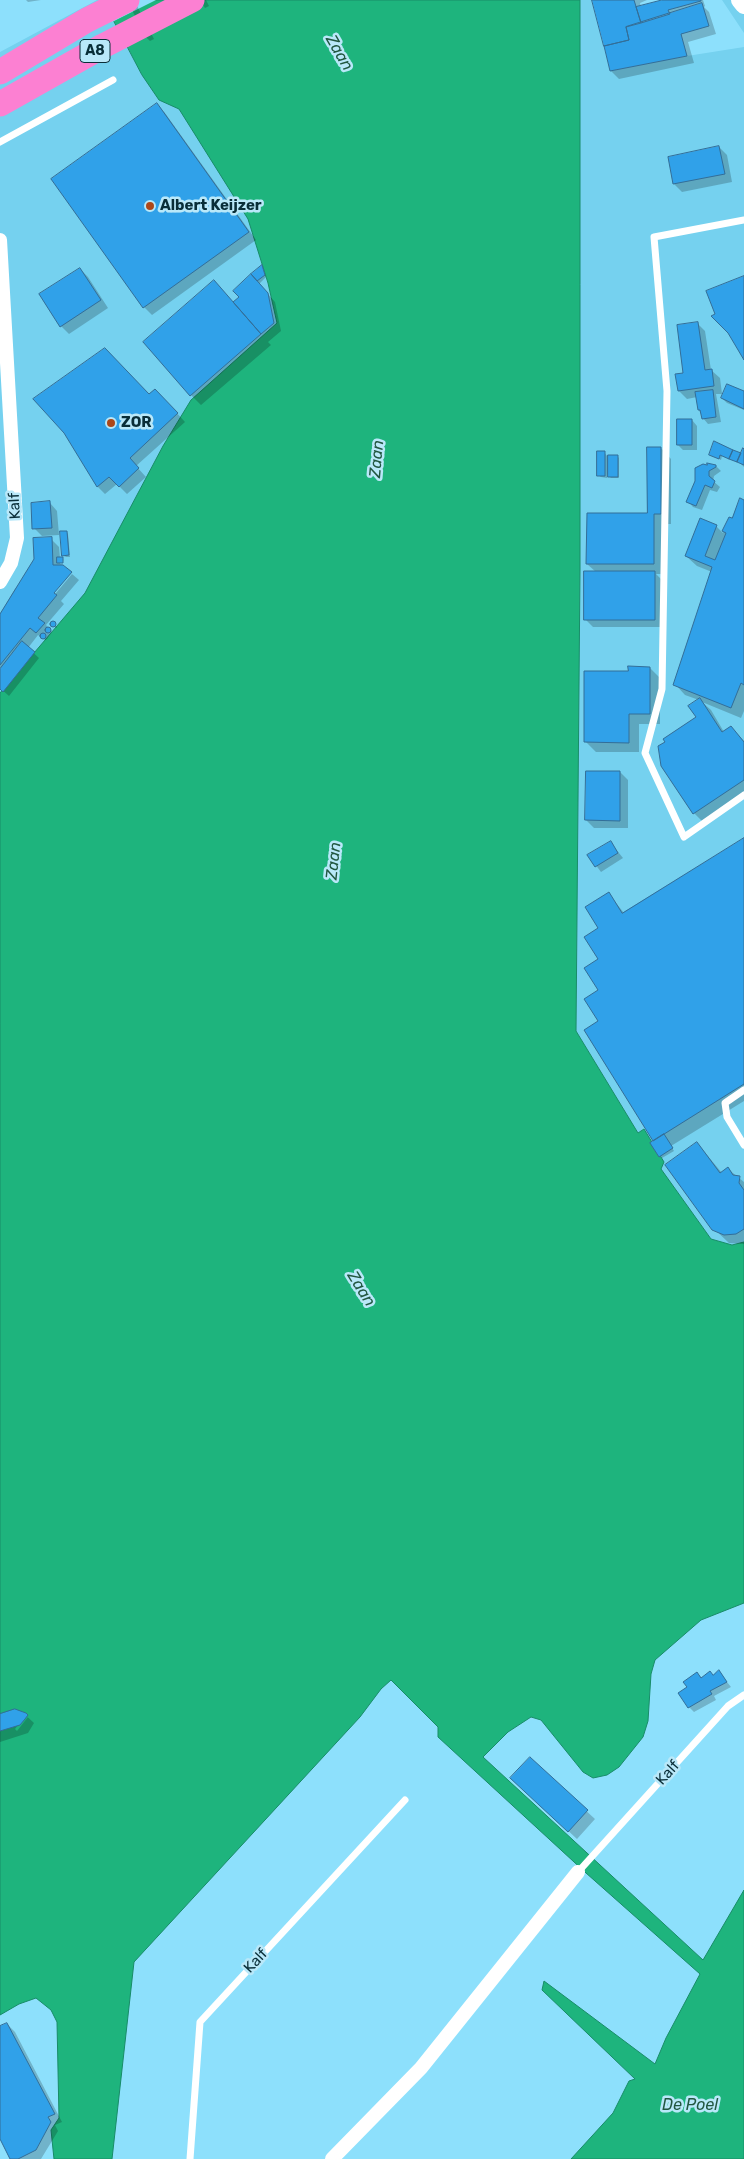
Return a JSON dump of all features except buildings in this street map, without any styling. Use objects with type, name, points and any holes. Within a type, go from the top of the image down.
[{"type":"highway","name":"A8","points":[[0,72],[87,20],[127,0]]},
{"type":"highway","name":"A8","points":[[0,104],[103,46],[192,0]]},
{"type":"street","points":[[740,0],[744,6]]},
{"type":"street","name":"Kalf","points":[[0,240],[17,538],[11,563],[0,582]]},
{"type":"street","points":[[332,2159],[421,2068],[578,1872]]},
{"type":"lane","points":[[0,142],[113,80]]},
{"type":"lane","points":[[744,220],[654,237],[667,391],[662,689],[645,753],[684,837],[744,795]]},
{"type":"lane","points":[[744,1090],[725,1103],[727,1117],[744,1145]]},
{"type":"lane","name":"Kalf","points":[[578,1872],[728,1706],[744,1695]]},
{"type":"lane","name":"Kalf","points":[[190,2159],[200,2022],[405,1800]]},
{"type":"shaded area","points":[[97,0],[106,0],[338,282],[0,866],[0,52]]},
{"type":"shaded area","points":[[580,0],[592,0],[610,71],[744,47],[744,1242],[732,1245],[711,1239],[660,1169],[644,1129],[638,1133],[576,1031],[580,569]]},
{"type":"shaded area","points":[[722,0],[744,0],[744,33]]},
{"type":"water","points":[[103,0],[580,0],[580,569],[576,1031],[638,1133],[644,1129],[664,1162],[661,1169],[711,1239],[732,1245],[744,1242],[744,1603],[701,1620],[655,1660],[651,1674],[648,1721],[643,1737],[619,1767],[607,1775],[593,1778],[583,1772],[541,1720],[531,1717],[508,1732],[483,1757],[703,1960],[744,1890],[744,2159],[571,2159],[613,2113],[629,2081],[635,2079],[542,1990],[544,1981],[655,2064],[666,2038],[700,1974],[586,1873],[438,1737],[438,1727],[391,1680],[381,1689],[360,1717],[134,1962],[112,2159],[54,2159],[51,2130],[59,2118],[57,2022],[51,2010],[36,1998],[19,2004],[0,2015],[0,693],[85,593],[163,446],[191,400],[277,323],[268,283],[248,219],[179,109],[159,100],[142,75]]},
{"type":"pier","points":[[101,0],[156,0],[112,22]]},
{"type":"place","name":"Albert Keijzer","points":[[150,206]]},
{"type":"place","name":"ZOR","points":[[111,423]]},
{"type":"water label","name":"Zaan","points":[[339,53]]},
{"type":"water label","name":"Zaan","points":[[377,459]]},
{"type":"water label","name":"Zaan","points":[[334,861]]},
{"type":"water label","name":"Zaan","points":[[361,1289]]},
{"type":"water label","name":"De Poel","points":[[690,2105]]}]
